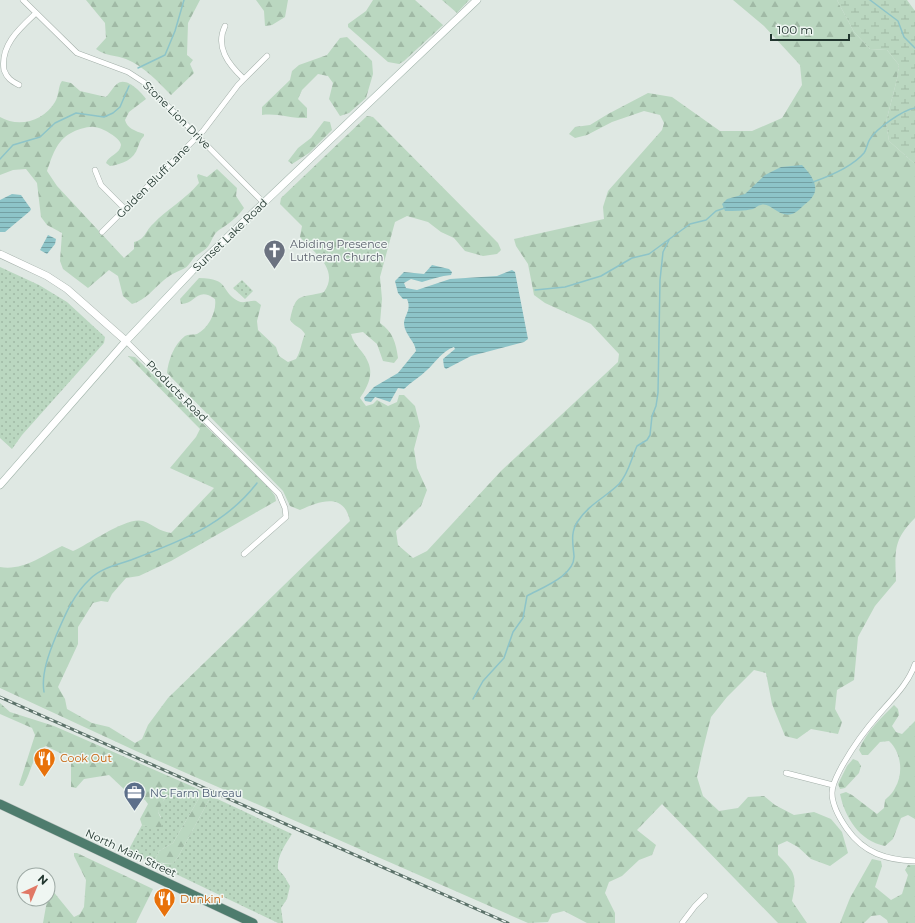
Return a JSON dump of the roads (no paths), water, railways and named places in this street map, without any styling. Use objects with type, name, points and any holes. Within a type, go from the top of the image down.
[{"type":"highway","name":"North Main Street","points":[[0,804],[253,923]]},
{"type":"main road","name":"Sunset Lake Road","points":[[0,486],[126,341],[187,277],[477,0]]},
{"type":"main road","name":"Products Road","points":[[0,254],[47,276],[67,289],[126,341]]},
{"type":"street","name":"Stone Lion Drive","points":[[23,0],[68,46],[79,54],[119,68],[140,79],[264,202]]},
{"type":"street","points":[[19,85],[8,78],[3,67],[3,54],[8,41],[36,13]]},
{"type":"street","points":[[225,26],[220,40],[222,49],[231,66],[244,79]]},
{"type":"street","name":"Golden Bluff Lane","points":[[102,232],[213,120],[234,90],[267,56]]},
{"type":"street","points":[[95,170],[101,185],[125,209]]},
{"type":"street","name":"Products Road","points":[[126,341],[279,494],[285,508],[286,517],[244,554]]},
{"type":"street","points":[[915,664],[905,684],[869,726],[855,745],[833,785],[833,799],[838,813],[860,845],[870,852],[882,856],[915,860]]},
{"type":"street","points":[[786,773],[833,785]]},
{"type":"street","points":[[682,923],[688,914],[705,896]]},
{"type":"water","points":[[802,165],[813,180],[815,190],[814,195],[810,200],[795,213],[787,215],[783,214],[765,205],[760,205],[750,210],[725,211],[722,204],[727,199],[745,194],[765,175],[781,167]]},
{"type":"water","points":[[12,194],[21,195],[31,209],[5,232],[0,232],[0,200]]},
{"type":"water","points":[[48,235],[56,239],[55,244],[47,254],[40,250]]},
{"type":"water","points":[[432,265],[449,269],[452,272],[451,275],[422,282],[411,279],[404,283],[406,288],[417,290],[450,279],[497,276],[512,270],[515,272],[528,339],[524,342],[471,356],[446,369],[444,367],[443,359],[455,349],[454,347],[443,354],[424,373],[404,389],[398,388],[390,402],[375,397],[371,402],[365,401],[364,398],[374,387],[398,373],[416,351],[404,324],[409,306],[407,299],[403,299],[398,293],[395,281],[404,272],[424,274]]},
{"type":"waterway","points":[[138,68],[165,55],[175,31],[184,0]]},
{"type":"waterway","points":[[870,0],[898,21],[904,37],[915,48]]},
{"type":"waterway","points":[[0,159],[13,145],[40,137],[55,123],[76,113],[104,117],[113,113],[120,107],[129,86]]},
{"type":"waterway","points":[[813,182],[833,174],[853,163],[864,153],[869,141],[878,130],[897,116],[915,108]]},
{"type":"waterway","points":[[535,290],[565,287],[601,276],[632,258],[649,254],[690,224],[706,220],[716,211],[725,208]]},
{"type":"waterway","points":[[473,699],[483,681],[504,658],[513,632],[523,618],[527,596],[548,585],[569,570],[573,563],[574,556],[573,538],[575,525],[587,510],[619,484],[628,471],[637,446],[647,440],[650,435],[652,416],[656,406],[658,393],[660,280],[663,252],[669,240]]},
{"type":"waterway","points":[[44,692],[43,685],[48,656],[56,636],[74,599],[84,585],[94,575],[104,569],[184,539],[216,521],[244,498],[257,483]]},
{"type":"railway","points":[[0,697],[508,923]]},
{"type":"place","name":"Abiding Presence Lutheran Church","points":[[275,270]]},
{"type":"place","name":"Cook Out","points":[[45,778]]},
{"type":"place","name":"NC Farm Bureau","points":[[134,812]]},
{"type":"place","name":"Dunkin'","points":[[164,918]]}]
